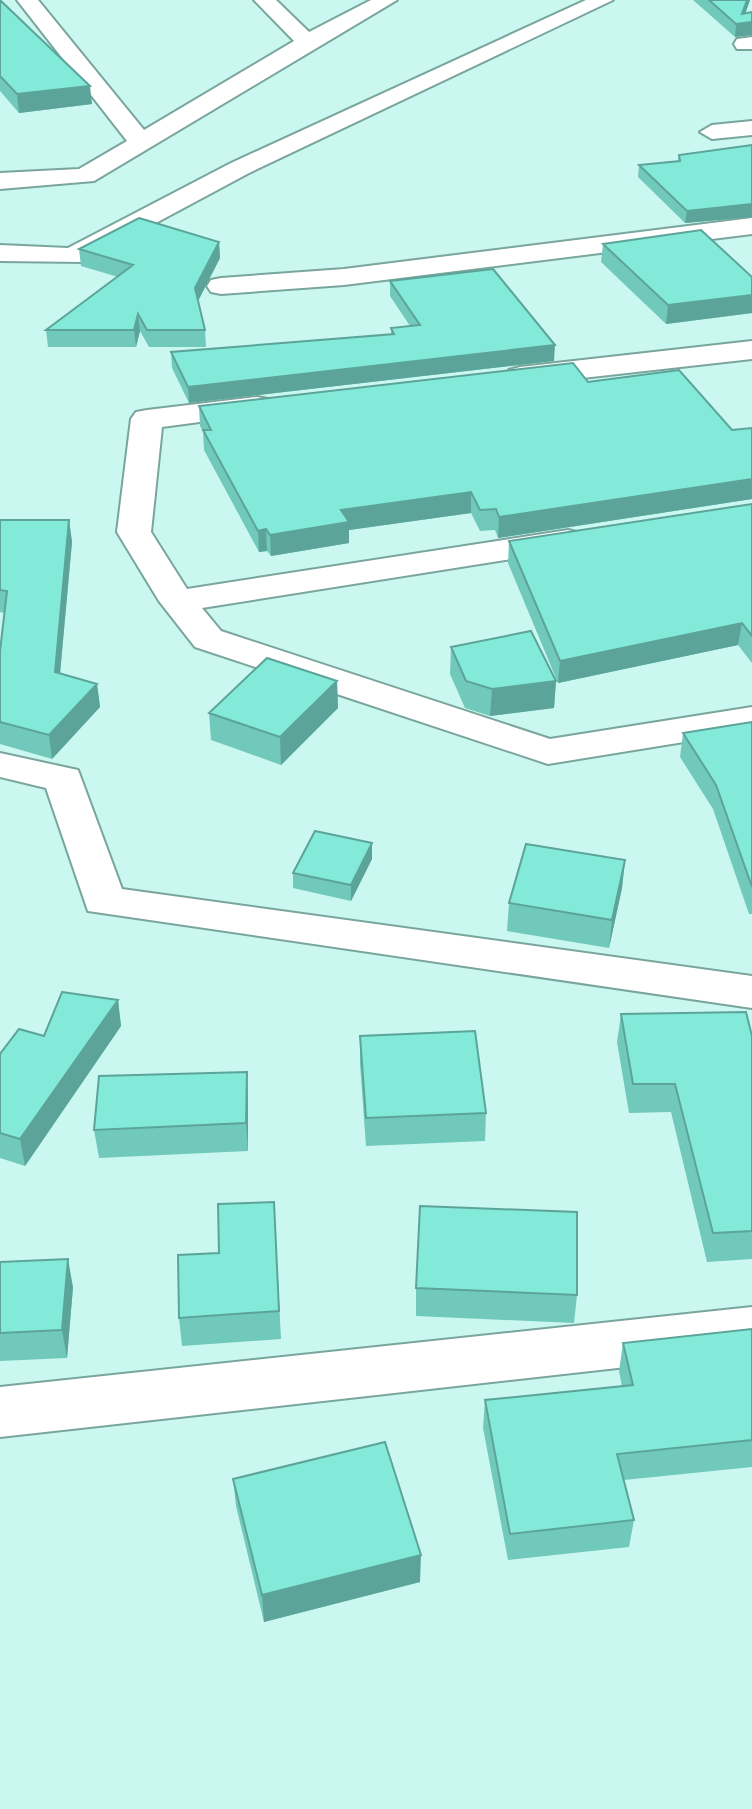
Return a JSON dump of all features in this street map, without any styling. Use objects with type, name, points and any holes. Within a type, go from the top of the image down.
[{"type":"street","points":[[27,0],[141,143]]},
{"type":"street","points":[[264,0],[307,42]]},
{"type":"street","points":[[0,181],[85,176],[307,42],[387,0]]},
{"type":"street","points":[[0,253],[73,256],[240,168],[603,0],[599,0]]},
{"type":"street","points":[[712,132],[752,128]]},
{"type":"street","points":[[221,286],[344,277],[752,226]]},
{"type":"street","points":[[493,379],[748,355]]},
{"type":"street","points":[[289,402],[147,419],[134,532],[177,601],[208,639],[548,752],[752,719]]},
{"type":"street","points":[[177,601],[597,535]]},
{"type":"street","points":[[0,765],[64,779],[104,901],[752,992]]},
{"type":"street","points":[[0,1412],[752,1330]]},
{"type":"building","points":[[0,0],[90,86],[17,94],[0,76]]},
{"type":"building","points":[[709,0],[747,0],[742,14],[752,12],[752,22],[736,24]]},
{"type":"building","points":[[752,145],[752,204],[687,211],[639,165],[680,161],[679,155]]},
{"type":"building","points":[[139,218],[219,242],[195,288],[205,330],[147,330],[138,314],[134,330],[46,330],[133,265],[79,249]]},
{"type":"building","points":[[701,230],[752,277],[752,295],[668,305],[603,244]]},
{"type":"building","points":[[493,269],[555,345],[188,387],[171,352],[394,334],[391,328],[420,325],[390,281]]},
{"type":"building","points":[[573,363],[588,382],[679,370],[732,430],[752,428],[752,479],[499,517],[496,509],[480,510],[471,492],[341,510],[349,522],[270,535],[266,529],[258,531],[203,430],[211,430],[199,406]]},
{"type":"building","points":[[752,504],[752,636],[742,623],[560,661],[509,541]]},
{"type":"building","points":[[0,520],[69,520],[55,672],[97,684],[49,735],[0,722],[0,651],[7,591],[0,590]]},
{"type":"building","points":[[531,631],[556,681],[492,689],[466,681],[451,647]]},
{"type":"building","points":[[267,658],[337,681],[280,737],[209,713]]},
{"type":"building","points":[[752,722],[752,887],[716,785],[683,733]]},
{"type":"building","points":[[315,831],[372,843],[351,885],[293,873]]},
{"type":"building","points":[[526,844],[625,860],[612,920],[509,903]]},
{"type":"building","points":[[62,992],[118,1000],[20,1139],[0,1133],[0,1054],[19,1029],[44,1036]]},
{"type":"building","points":[[746,1012],[752,1036],[752,1231],[713,1233],[675,1084],[633,1084],[621,1014]]},
{"type":"building","points":[[475,1031],[486,1113],[366,1118],[360,1036]]},
{"type":"building","points":[[247,1072],[246,1123],[94,1130],[99,1076]]},
{"type":"building","points":[[274,1202],[279,1311],[179,1318],[178,1255],[219,1253],[218,1204]]},
{"type":"building","points":[[420,1206],[577,1212],[577,1295],[416,1288]]},
{"type":"building","points":[[68,1259],[62,1330],[0,1333],[0,1262]]},
{"type":"building","points":[[752,1329],[752,1440],[617,1454],[634,1520],[510,1534],[485,1400],[633,1385],[623,1343]]},
{"type":"building","points":[[385,1442],[421,1555],[262,1595],[233,1479]]}]
